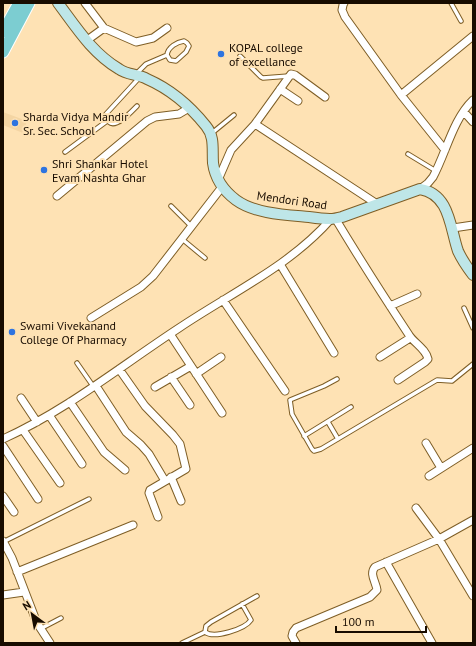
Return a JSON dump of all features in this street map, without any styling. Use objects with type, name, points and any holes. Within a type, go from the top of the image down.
[{"type":"main road","points":[[3,32],[19,3]]},
{"type":"main road","points":[[3,52],[29,3]]},
{"type":"main road","points":[[58,3],[86,42],[95,51],[120,70],[162,86],[177,97],[205,125],[211,134],[214,146],[213,163],[220,184]]},
{"type":"main road","name":"Mendori Road","points":[[220,184],[236,200],[252,209],[283,215],[333,219],[420,189]]},
{"type":"main road","points":[[420,189],[428,191],[438,199],[453,228],[459,253],[473,275]]},
{"type":"street","points":[[85,3],[104,28],[136,42],[153,38],[167,28]]},
{"type":"street","points":[[344,3],[342,5],[342,10],[345,17],[401,95],[445,150]]},
{"type":"street","points":[[86,42],[104,28]]},
{"type":"street","points":[[401,95],[473,36]]},
{"type":"street","points":[[91,318],[148,281],[192,227],[220,184],[232,150],[255,124],[291,74],[295,74],[325,97]]},
{"type":"street","points":[[280,89],[298,101]]},
{"type":"street","points":[[420,189],[428,183],[437,171],[457,124],[473,100]]},
{"type":"street","points":[[57,196],[147,121],[155,117],[179,114],[189,108]]},
{"type":"street","points":[[464,112],[473,122]]},
{"type":"street","points":[[255,124],[377,204]]},
{"type":"street","points":[[3,439],[50,415],[170,334],[280,264],[333,219],[410,338],[427,355],[428,359],[398,380]]},
{"type":"street","points":[[453,228],[473,225]]},
{"type":"street","points":[[280,264],[334,353]]},
{"type":"street","points":[[390,306],[417,294]]},
{"type":"street","points":[[223,300],[285,391]]},
{"type":"street","points":[[170,334],[222,413]]},
{"type":"street","points":[[380,357],[410,338]]},
{"type":"street","points":[[196,374],[221,357]]},
{"type":"street","points":[[155,387],[191,366]]},
{"type":"street","points":[[119,369],[145,406],[180,444],[186,469],[150,490],[148,493],[158,517]]},
{"type":"street","points":[[171,377],[190,405]]},
{"type":"street","points":[[95,386],[126,432],[149,454],[165,481]]},
{"type":"street","points":[[21,398],[37,422]]},
{"type":"street","points":[[70,402],[104,452],[125,470]]},
{"type":"street","points":[[50,415],[82,464]]},
{"type":"street","points":[[23,430],[60,483]]},
{"type":"street","points":[[426,443],[441,468]]},
{"type":"street","points":[[3,446],[38,499]]},
{"type":"street","points":[[429,476],[473,448]]},
{"type":"street","points":[[172,478],[181,501]]},
{"type":"street","points":[[3,496],[14,512]]},
{"type":"street","points":[[416,508],[438,539],[473,596]]},
{"type":"street","points":[[296,643],[292,636],[296,628],[374,594],[377,590],[372,570],[386,562],[438,539],[473,520]]},
{"type":"street","points":[[17,572],[133,525]]},
{"type":"street","points":[[3,542],[40,629],[50,643]]},
{"type":"street","points":[[386,562],[432,643]]},
{"type":"street","points":[[3,595],[24,592]]},
{"type":"lane","points":[[451,3],[461,21]]},
{"type":"lane","points":[[137,106],[116,124],[111,124],[107,121],[106,114],[138,76],[146,64],[167,55],[170,49],[181,42],[184,41],[189,46],[186,52],[176,61],[170,60],[167,55]]},
{"type":"lane","points":[[240,56],[263,78],[290,76]]},
{"type":"lane","points":[[211,134],[234,115]]},
{"type":"lane","points":[[65,152],[107,121]]},
{"type":"lane","points":[[408,154],[437,171]]},
{"type":"lane","points":[[171,206],[192,227]]},
{"type":"lane","points":[[182,239],[205,258]]},
{"type":"lane","points":[[464,308],[473,328]]},
{"type":"lane","points":[[77,363],[95,386]]},
{"type":"lane","points":[[285,391],[290,400],[292,414],[314,451],[338,439],[437,380],[452,381],[473,364]]},
{"type":"lane","points":[[290,400],[337,379]]},
{"type":"lane","points":[[304,436],[351,407]]},
{"type":"lane","points":[[328,422],[338,439]]},
{"type":"lane","points":[[3,542],[89,499]]},
{"type":"lane","points":[[242,604],[250,616],[251,620],[248,623],[239,629],[217,635],[210,636],[206,632],[206,626],[211,622],[242,604],[257,596]]},
{"type":"lane","points":[[40,629],[61,618]]},
{"type":"lane","points":[[182,643],[206,632]]},
{"type":"shaded area","name":"Sharda Vidya Mandir Sr. Sec. School","points":[[3,112],[27,121],[23,133],[3,125]]},
{"type":"place","name":"KOPAL college of excellance","points":[[221,54]]},
{"type":"place","name":"Sharda Vidya Mandir Sr. Sec. School","points":[[15,123]]},
{"type":"place","name":"Shri Shankar Hotel Evam Nashta Ghar","points":[[44,170]]},
{"type":"place","name":"Swami Vivekanand College Of Pharmacy","points":[[12,332]]}]
